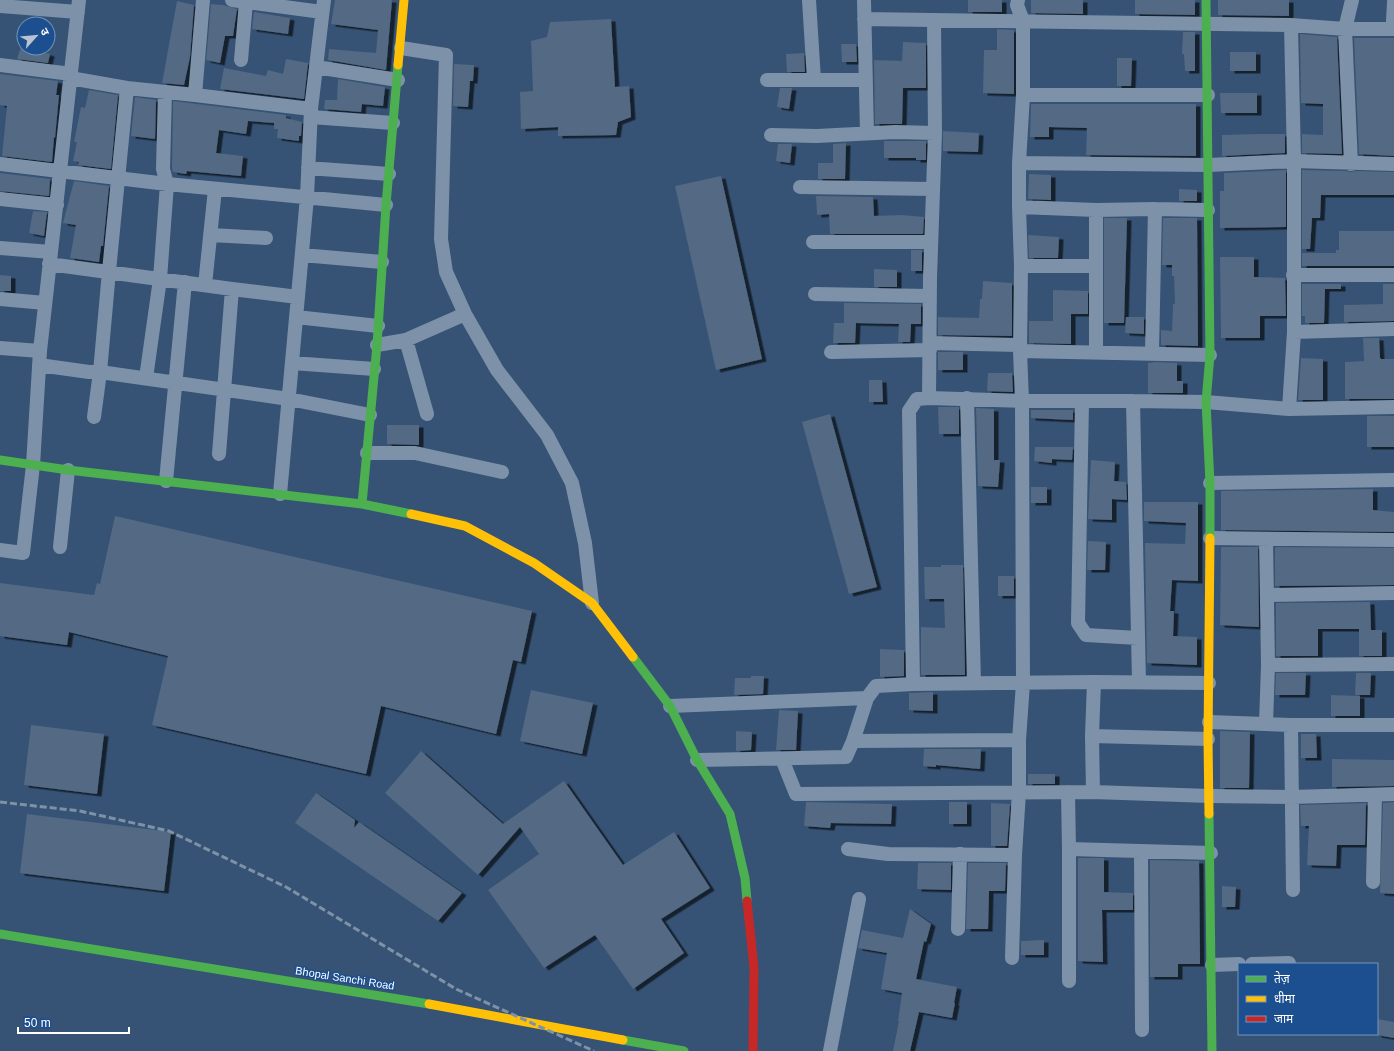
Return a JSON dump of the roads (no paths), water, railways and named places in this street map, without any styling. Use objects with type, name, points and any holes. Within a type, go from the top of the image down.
[{"type":"street","points":[[195,95],[202,0]]},
{"type":"street","points":[[362,504],[377,345],[386,205],[401,48],[404,0]]},
{"type":"street","points":[[809,0],[814,80]]},
{"type":"street","points":[[864,0],[867,133]]},
{"type":"street","points":[[1012,958],[1015,855],[1019,792],[1019,740],[1023,683],[1022,401],[1020,348],[1021,266],[1019,163],[1023,95],[1023,21],[1018,0]]},
{"type":"street","points":[[1206,0],[1210,355],[1206,402],[1210,482],[1208,739],[1211,853],[1212,1051]]},
{"type":"street","points":[[1351,164],[1345,29],[1352,0]]},
{"type":"street","points":[[241,60],[239,1],[323,6],[311,113],[307,197],[280,494]]},
{"type":"street","points":[[864,19],[1291,25],[1345,29],[1394,29],[1394,2]]},
{"type":"street","points":[[0,6],[79,6],[40,351],[33,465],[23,553],[0,550]]},
{"type":"street","points":[[929,398],[931,242],[935,133],[934,20]]},
{"type":"street","points":[[1289,409],[1294,332],[1294,161],[1291,25]]},
{"type":"street","points":[[401,48],[446,55],[441,239],[446,272],[465,314],[497,370],[547,435],[572,483],[585,543],[592,603]]},
{"type":"street","points":[[0,65],[70,76],[127,88],[195,95],[311,113],[393,123]]},
{"type":"street","points":[[316,67],[398,80]]},
{"type":"street","points":[[767,80],[865,80]]},
{"type":"street","points":[[94,417],[100,372],[127,88]]},
{"type":"street","points":[[146,378],[160,279],[167,184],[163,169],[165,92]]},
{"type":"street","points":[[1023,95],[1208,95]]},
{"type":"street","points":[[771,135],[817,136],[895,132],[935,133]]},
{"type":"street","points":[[1019,163],[1208,165],[1294,161],[1351,164],[1394,164]]},
{"type":"street","points":[[0,164],[61,170],[167,184],[386,205]]},
{"type":"street","points":[[308,168],[389,174]]},
{"type":"street","points":[[800,187],[933,189]]},
{"type":"street","points":[[205,285],[215,189]]},
{"type":"street","points":[[0,199],[57,205]]},
{"type":"street","points":[[1019,207],[1096,210],[1208,210]]},
{"type":"street","points":[[1152,353],[1154,209]]},
{"type":"street","points":[[1096,210],[1096,352]]},
{"type":"street","points":[[210,235],[266,238]]},
{"type":"street","points":[[813,242],[931,242]]},
{"type":"street","points":[[0,248],[109,271],[298,297]]},
{"type":"street","points":[[302,255],[382,262]]},
{"type":"street","points":[[1021,266],[1095,266]]},
{"type":"street","points":[[1293,275],[1394,275]]},
{"type":"street","points":[[166,481],[184,282]]},
{"type":"street","points":[[219,454],[232,289]]},
{"type":"street","points":[[814,294],[930,296]]},
{"type":"street","points":[[0,299],[45,303]]},
{"type":"street","points":[[377,345],[406,340],[465,314]]},
{"type":"street","points":[[296,317],[378,326]]},
{"type":"street","points":[[1294,332],[1394,329]]},
{"type":"street","points":[[406,340],[427,414]]},
{"type":"street","points":[[831,352],[930,346],[1210,355]]},
{"type":"street","points":[[0,348],[40,351]]},
{"type":"street","points":[[292,363],[374,369]]},
{"type":"street","points":[[39,365],[146,378],[289,399],[370,415]]},
{"type":"street","points":[[913,684],[909,411],[917,399],[967,398],[1022,401],[1133,400],[1206,402],[1289,409],[1394,407]]},
{"type":"street","points":[[967,398],[974,684]]},
{"type":"street","points":[[1082,400],[1078,624],[1086,635],[1138,638]]},
{"type":"street","points":[[1133,400],[1139,682]]},
{"type":"street","points":[[367,453],[419,453],[502,472]]},
{"type":"street","points":[[0,460],[68,470],[362,504],[465,526],[534,563],[592,603],[670,706],[697,760],[730,814],[745,878],[754,968],[753,1051]]},
{"type":"street","points":[[60,547],[68,470]]},
{"type":"street","points":[[1210,482],[1394,480]]},
{"type":"street","points":[[1210,538],[1394,540]]},
{"type":"street","points":[[1266,538],[1268,595],[1266,724]]},
{"type":"street","points":[[1268,595],[1394,593]]},
{"type":"street","points":[[1268,665],[1394,664]]},
{"type":"street","points":[[1093,792],[1092,736],[1094,682]]},
{"type":"street","points":[[697,760],[846,757],[853,741],[867,698],[876,686],[913,684],[1094,682],[1209,683]]},
{"type":"street","points":[[670,706],[867,698]]},
{"type":"street","points":[[1209,722],[1291,725],[1394,725]]},
{"type":"street","points":[[1291,725],[1293,890]]},
{"type":"street","points":[[1092,736],[1208,739]]},
{"type":"street","points":[[853,741],[1019,740]]},
{"type":"street","points":[[782,759],[796,794],[1093,792],[1292,797],[1394,794]]},
{"type":"street","points":[[1068,792],[1070,981]]},
{"type":"street","points":[[1373,882],[1375,795]]},
{"type":"street","points":[[848,849],[888,854],[1015,855]]},
{"type":"street","points":[[1069,849],[1211,853]]},
{"type":"street","points":[[1141,852],[1142,1030]]},
{"type":"street","points":[[958,930],[960,854]]},
{"type":"street","points":[[830,1051],[859,900]]},
{"type":"street","name":"Bhopal Sanchi Road","points":[[0,934],[407,1000],[684,1051]]},
{"type":"street","points":[[1212,965],[1238,964]]},
{"type":"railway","points":[[0,802],[80,811],[169,831],[286,887],[456,989],[594,1051]]}]
